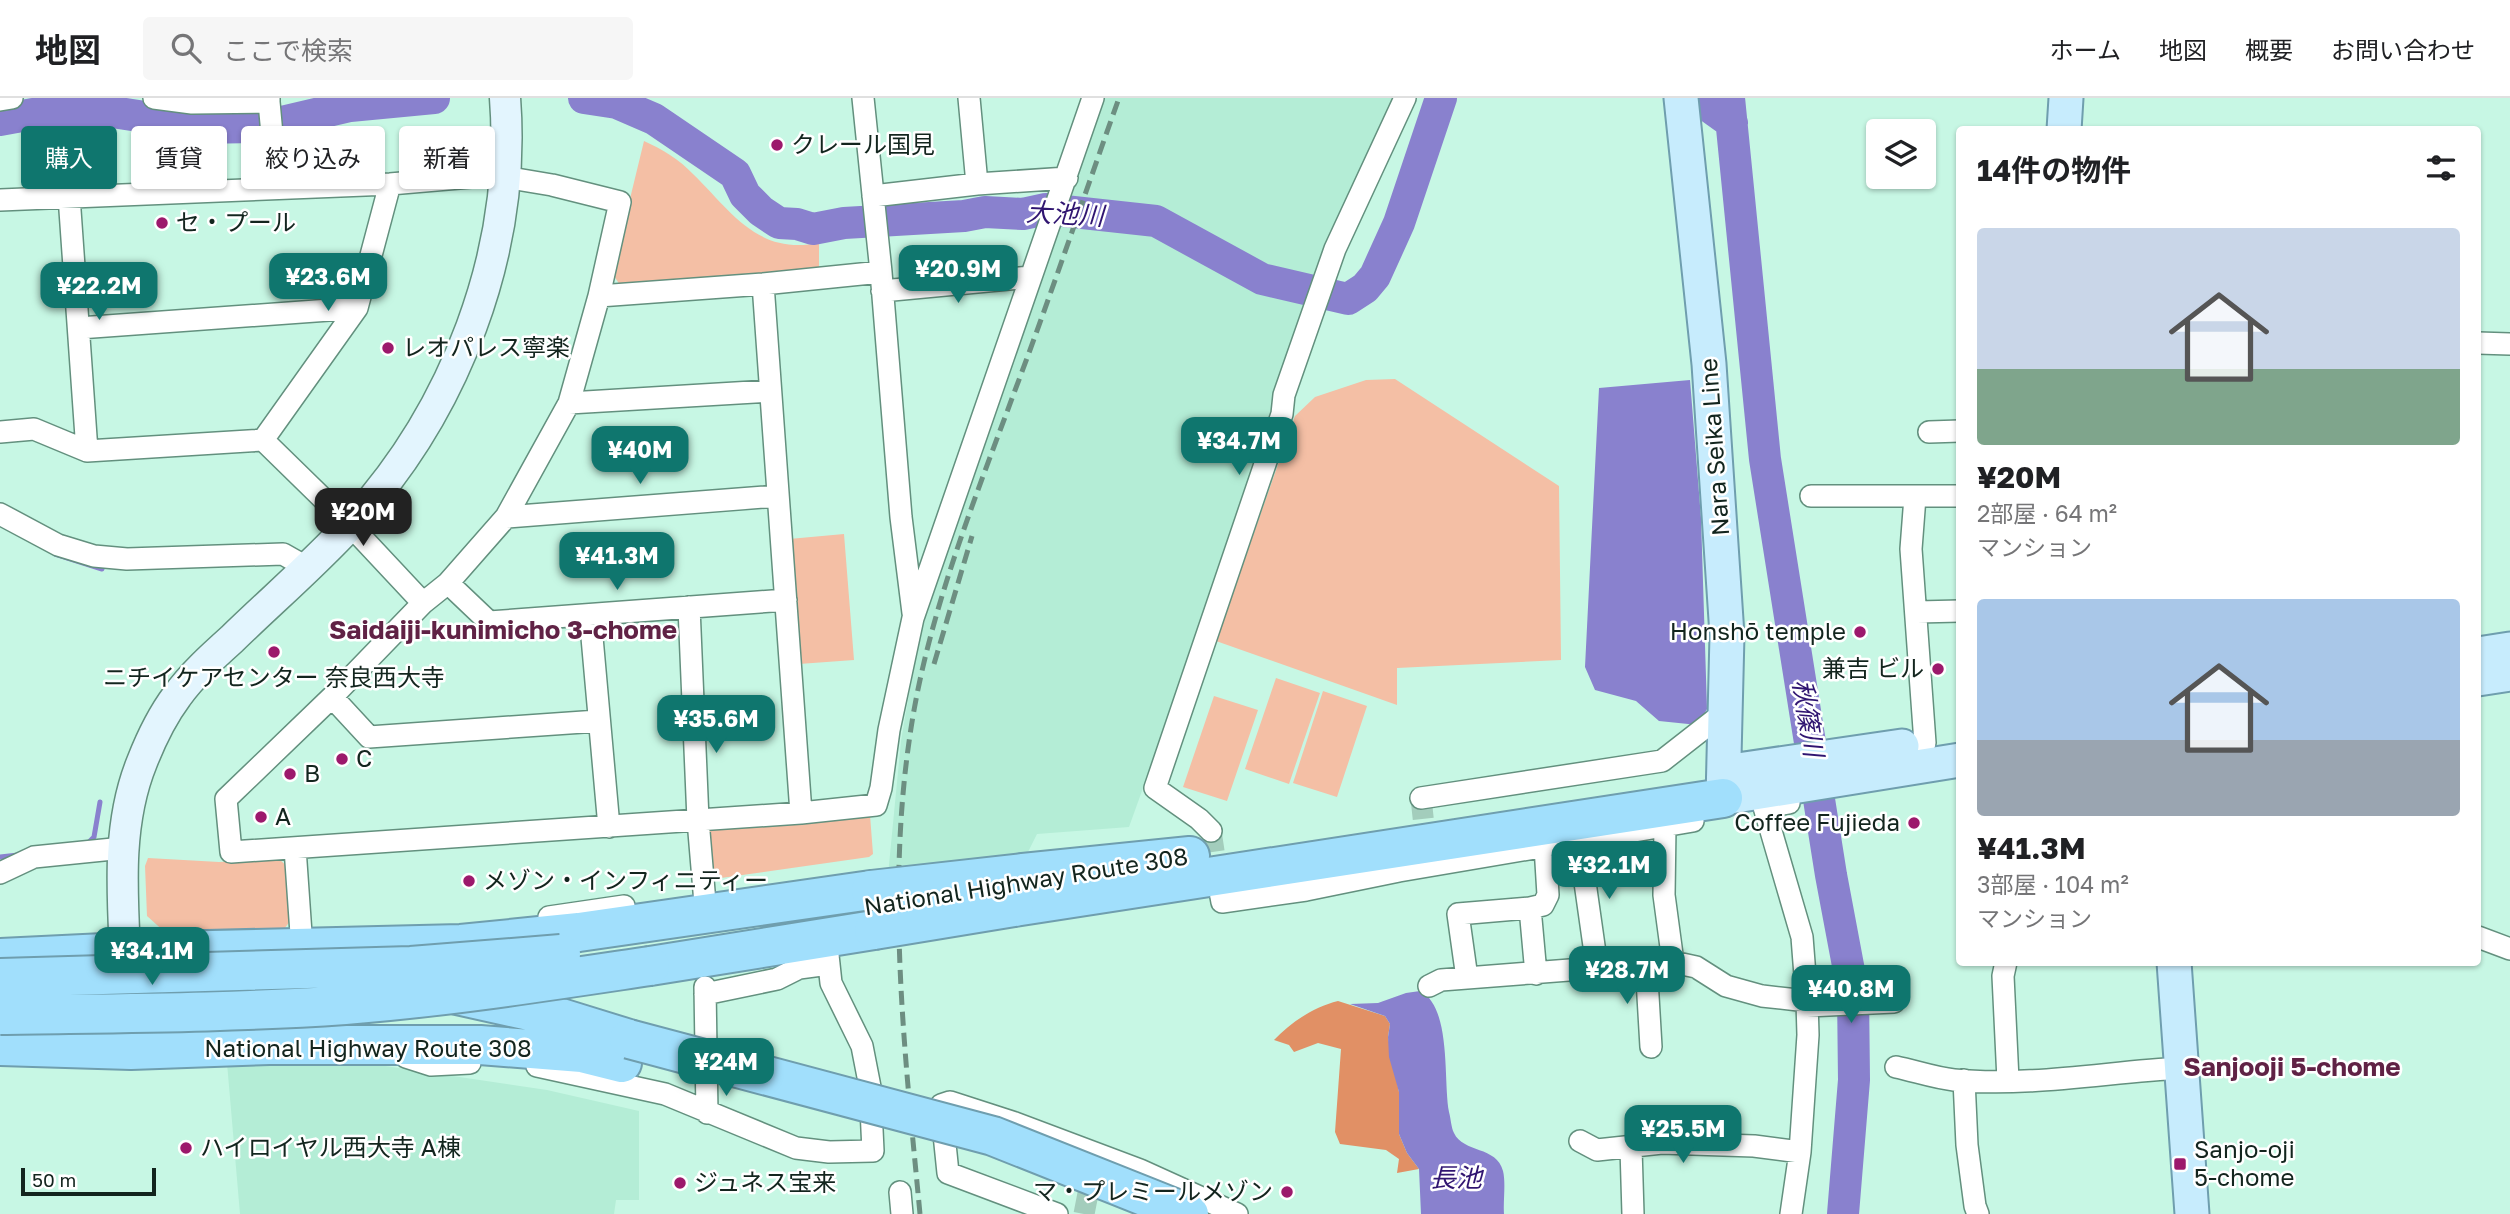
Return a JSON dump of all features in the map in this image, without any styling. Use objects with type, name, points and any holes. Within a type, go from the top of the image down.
[{"type":"highway","name":"National Highway Route 308","points":[[1021,888],[1205,843],[1747,787]]},
{"type":"highway","name":"National Highway Route 308","points":[[1021,888],[1747,787]]},
{"type":"highway","points":[[125,952],[461,944],[873,909],[1021,888]]},
{"type":"highway","name":"National Highway Route 308","points":[[0,1015],[253,1010],[435,996],[651,964],[873,909]]},
{"type":"highway","name":"National Highway Route 308","points":[[0,958],[125,952],[289,962],[405,983],[561,1018],[626,1051],[807,1108],[1007,1164],[1131,1214]]},
{"type":"highway","name":"National Highway Route 308","points":[[0,978],[411,966],[531,958],[651,964]]},
{"type":"highway","points":[[0,1044],[95,1026],[130,1036],[327,1006],[406,1019],[457,1015],[651,964]]},
{"type":"highway","points":[[0,998],[327,1006],[457,1004],[561,1018]]},
{"type":"highway","name":"National Highway Route 308","points":[[130,1036],[269,1045],[480,1045],[582,1053],[626,1051],[993,1136],[1189,1214]]},
{"type":"main road","points":[[2064,126],[2066,98]]},
{"type":"main road","name":"Nara Seika Line","points":[[1682,103],[1709,365],[1727,635],[1726,711],[1747,787]]},
{"type":"main road","points":[[2481,654],[2510,649]]},
{"type":"main road","points":[[2481,679],[2510,674]]},
{"type":"main road","points":[[1846,775],[1925,743],[1956,738]]},
{"type":"main road","points":[[1747,787],[1956,761]]},
{"type":"main road","points":[[2174,966],[2192,1214]]},
{"type":"street","points":[[0,100],[12,98]]},
{"type":"street","points":[[154,98],[192,103],[269,100],[271,126]]},
{"type":"street","points":[[863,98],[882,282],[901,517],[913,618]]},
{"type":"street","points":[[969,98],[977,184]]},
{"type":"street","points":[[385,184],[504,177],[552,185],[620,202],[569,403],[506,517],[449,583],[423,603],[332,697],[226,799],[231,852],[609,827],[876,805],[913,618],[1093,98]]},
{"type":"street","points":[[1205,843],[1199,819],[1154,788],[1282,414],[1284,396],[1335,249],[1405,98]]},
{"type":"street","points":[[130,1036],[123,848],[125,820],[141,764],[176,697],[200,669],[351,525],[391,475],[428,419],[456,365],[478,308],[492,260],[504,177],[505,103]]},
{"type":"street","points":[[263,440],[357,309],[390,184]]},
{"type":"street","points":[[873,199],[977,184],[1064,187]]},
{"type":"street","points":[[0,200],[251,189]]},
{"type":"street","points":[[69,196],[87,451]]},
{"type":"street","points":[[598,296],[763,284],[1031,277]]},
{"type":"street","points":[[763,284],[801,813]]},
{"type":"street","points":[[79,328],[357,309]]},
{"type":"street","points":[[2481,343],[2510,344]]},
{"type":"street","points":[[569,403],[770,391]]},
{"type":"street","points":[[0,432],[34,429],[87,451],[263,440],[351,525],[423,603]]},
{"type":"street","points":[[1929,432],[1956,431]]},
{"type":"street","points":[[506,517],[778,496]]},
{"type":"street","points":[[1811,496],[1956,496]]},
{"type":"street","points":[[1915,497],[1911,549],[1925,743]]},
{"type":"street","points":[[0,514],[58,545],[94,556],[127,559],[283,554],[306,567]]},
{"type":"street","points":[[449,583],[489,622],[786,600]]},
{"type":"street","points":[[689,607],[698,820],[705,899]]},
{"type":"street","points":[[1917,612],[1956,611]]},
{"type":"street","points":[[590,615],[609,827]]},
{"type":"street","points":[[332,697],[369,737],[598,721]]},
{"type":"street","points":[[1421,798],[1662,761],[1726,711]]},
{"type":"street","points":[[1220,891],[1222,902],[1306,890],[1428,863],[1665,827],[1747,787],[1802,937],[1809,1004],[1800,1152],[1791,1214]]},
{"type":"street","points":[[1665,827],[1664,895],[1673,961]]},
{"type":"street","points":[[1579,840],[1597,967]]},
{"type":"street","points":[[1467,978],[1458,914],[1543,905],[1548,895],[1545,846]]},
{"type":"street","points":[[0,873],[34,857],[123,848]]},
{"type":"street","points":[[296,848],[318,948],[705,899],[817,880],[818,884]]},
{"type":"street","points":[[1530,908],[1536,974]]},
{"type":"street","points":[[2481,938],[2510,948]]},
{"type":"street","points":[[403,1044],[406,1057],[430,1065],[517,1064],[559,1070],[665,1094],[706,1113],[796,1148],[829,1152],[873,1151],[870,1087],[862,1046],[831,984],[828,959],[799,968],[777,979],[705,991],[706,1113]]},
{"type":"street","points":[[1429,986],[1441,980],[1673,961],[1696,967],[1726,986],[1762,996],[1809,1004],[1891,1002]]},
{"type":"street","points":[[1646,962],[1651,1047]]},
{"type":"street","points":[[2005,966],[2003,976],[2008,1080]]},
{"type":"street","points":[[1896,1067],[1953,1080],[2008,1080],[2181,1068]]},
{"type":"street","points":[[1964,1080],[1967,1145],[1978,1214]]},
{"type":"street","points":[[1057,1214],[948,1173],[941,1105],[950,1102],[1015,1123],[1140,1170],[1237,1214]]},
{"type":"street","points":[[1580,1141],[1597,1150],[1662,1143],[1754,1146],[1800,1152]]},
{"type":"street","points":[[1631,1148],[1633,1214]]},
{"type":"street","points":[[900,1192],[902,1214]]},
{"type":"shaded area","points":[[1104,98],[1397,98],[1335,225],[1271,408],[1276,418],[1129,827],[1037,834],[1025,858],[888,875],[901,741],[923,613]]},
{"type":"shaded area","points":[[644,141],[682,164],[734,216],[762,236],[779,243],[819,243],[819,267],[794,272],[620,285],[612,273]]},
{"type":"shaded area","points":[[1395,379],[1559,486],[1561,660],[1397,668],[1397,705],[1216,641],[1295,416],[1315,397],[1366,380]]},
{"type":"shaded area","points":[[844,534],[854,660],[799,664],[789,539]]},
{"type":"shaded area","points":[[1276,678],[1320,693],[1289,784],[1245,769]]},
{"type":"shaded area","points":[[1323,691],[1367,706],[1337,797],[1293,783]]},
{"type":"shaded area","points":[[1214,696],[1258,710],[1227,801],[1183,787]]},
{"type":"shaded area","points":[[870,815],[873,854],[869,857],[721,878],[712,871],[708,826]]},
{"type":"shaded area","points":[[148,858],[219,862],[279,859],[290,869],[293,917],[282,932],[167,934],[147,916],[145,866]]},
{"type":"shaded area","points":[[1338,1001],[1385,1016],[1390,1024],[1388,1037],[1399,1092],[1399,1134],[1407,1153],[1419,1169],[1397,1173],[1399,1159],[1386,1150],[1340,1144],[1335,1132],[1341,1049],[1318,1043],[1294,1052],[1289,1045],[1274,1040],[1303,1016]]},
{"type":"shaded area","points":[[318,1056],[547,1090],[639,1111],[639,1200],[616,1200],[614,1214],[240,1214],[227,1063]]},
{"type":"water","points":[[1690,380],[1701,518],[1707,709],[1698,725],[1659,721],[1636,701],[1595,690],[1585,667],[1599,388]]},
{"type":"water","name":"長池","points":[[1420,991],[1430,1000],[1442,1028],[1447,1099],[1453,1131],[1465,1144],[1487,1153],[1500,1163],[1504,1176],[1504,1214],[1421,1214],[1419,1169],[1407,1153],[1399,1134],[1399,1092],[1389,1057],[1390,1024],[1385,1016],[1350,1004],[1378,1003]]},
{"type":"waterway","name":"大池川","points":[[0,120],[33,114],[99,110],[197,128],[260,127],[350,106],[434,98]]},
{"type":"waterway","name":"大池川","points":[[584,98],[617,103],[654,119],[735,174],[745,195],[761,211],[779,223],[797,224],[813,229],[844,223],[964,216],[985,212],[1023,214],[1046,209],[1156,221],[1262,279],[1348,299],[1365,288],[1375,276],[1399,223],[1441,98]]},
{"type":"waterway","name":"大池川","points":[[1697,98],[1732,123]]},
{"type":"waterway","name":"秋篠川","points":[[1729,98],[1765,459],[1831,875],[1853,992],[1854,1080],[1843,1214]]},
{"type":"waterway","points":[[55,554],[102,569]]},
{"type":"waterway","points":[[86,845],[94,837],[100,802]]},
{"type":"waterway","points":[[0,857],[18,855]]},
{"type":"tunnel","points":[[1421,798],[1427,854]]},
{"type":"tunnel","points":[[1211,831],[1219,884]]},
{"type":"tunnel","points":[[1084,1214],[1093,1168]]},
{"type":"railway","points":[[920,1214],[900,975],[899,855],[910,735],[928,647],[953,561],[1119,98]]},
{"type":"railway","points":[[934,664],[972,536]]},
{"type":"place","name":"クレール国見","points":[[777,145]]},
{"type":"place","name":"セ・プール","points":[[162,223]]},
{"type":"place","name":"レオパレス寧楽","points":[[388,348]]},
{"type":"place","name":"Honshō temple","points":[[1860,632]]},
{"type":"place","name":"ニチイケアセンター 奈良西大寺","points":[[274,652]]},
{"type":"place","name":"兼吉 ビル","points":[[1938,669]]},
{"type":"place","name":"C","points":[[342,759]]},
{"type":"place","name":"B","points":[[290,774]]},
{"type":"place","name":"A","points":[[261,817]]},
{"type":"place","name":"Coffee Fujieda","points":[[1914,823]]},
{"type":"place","name":"メゾン・インフィニティー","points":[[469,881]]},
{"type":"place","name":"ハイロイヤル西大寺 A棟","points":[[186,1148]]},
{"type":"place","name":"Sanjo-oji 5-chome","points":[[2180,1164]]},
{"type":"place","name":"ジュネス宝来","points":[[680,1183]]},
{"type":"place","name":"マ・プレミールメゾン","points":[[1287,1192]]},
{"type":"district","name":"Saidaiji-kunimicho 3-chome","points":[[503,630]]},
{"type":"district","name":"Sanjooji 5-chome","points":[[2292,1067]]}]
